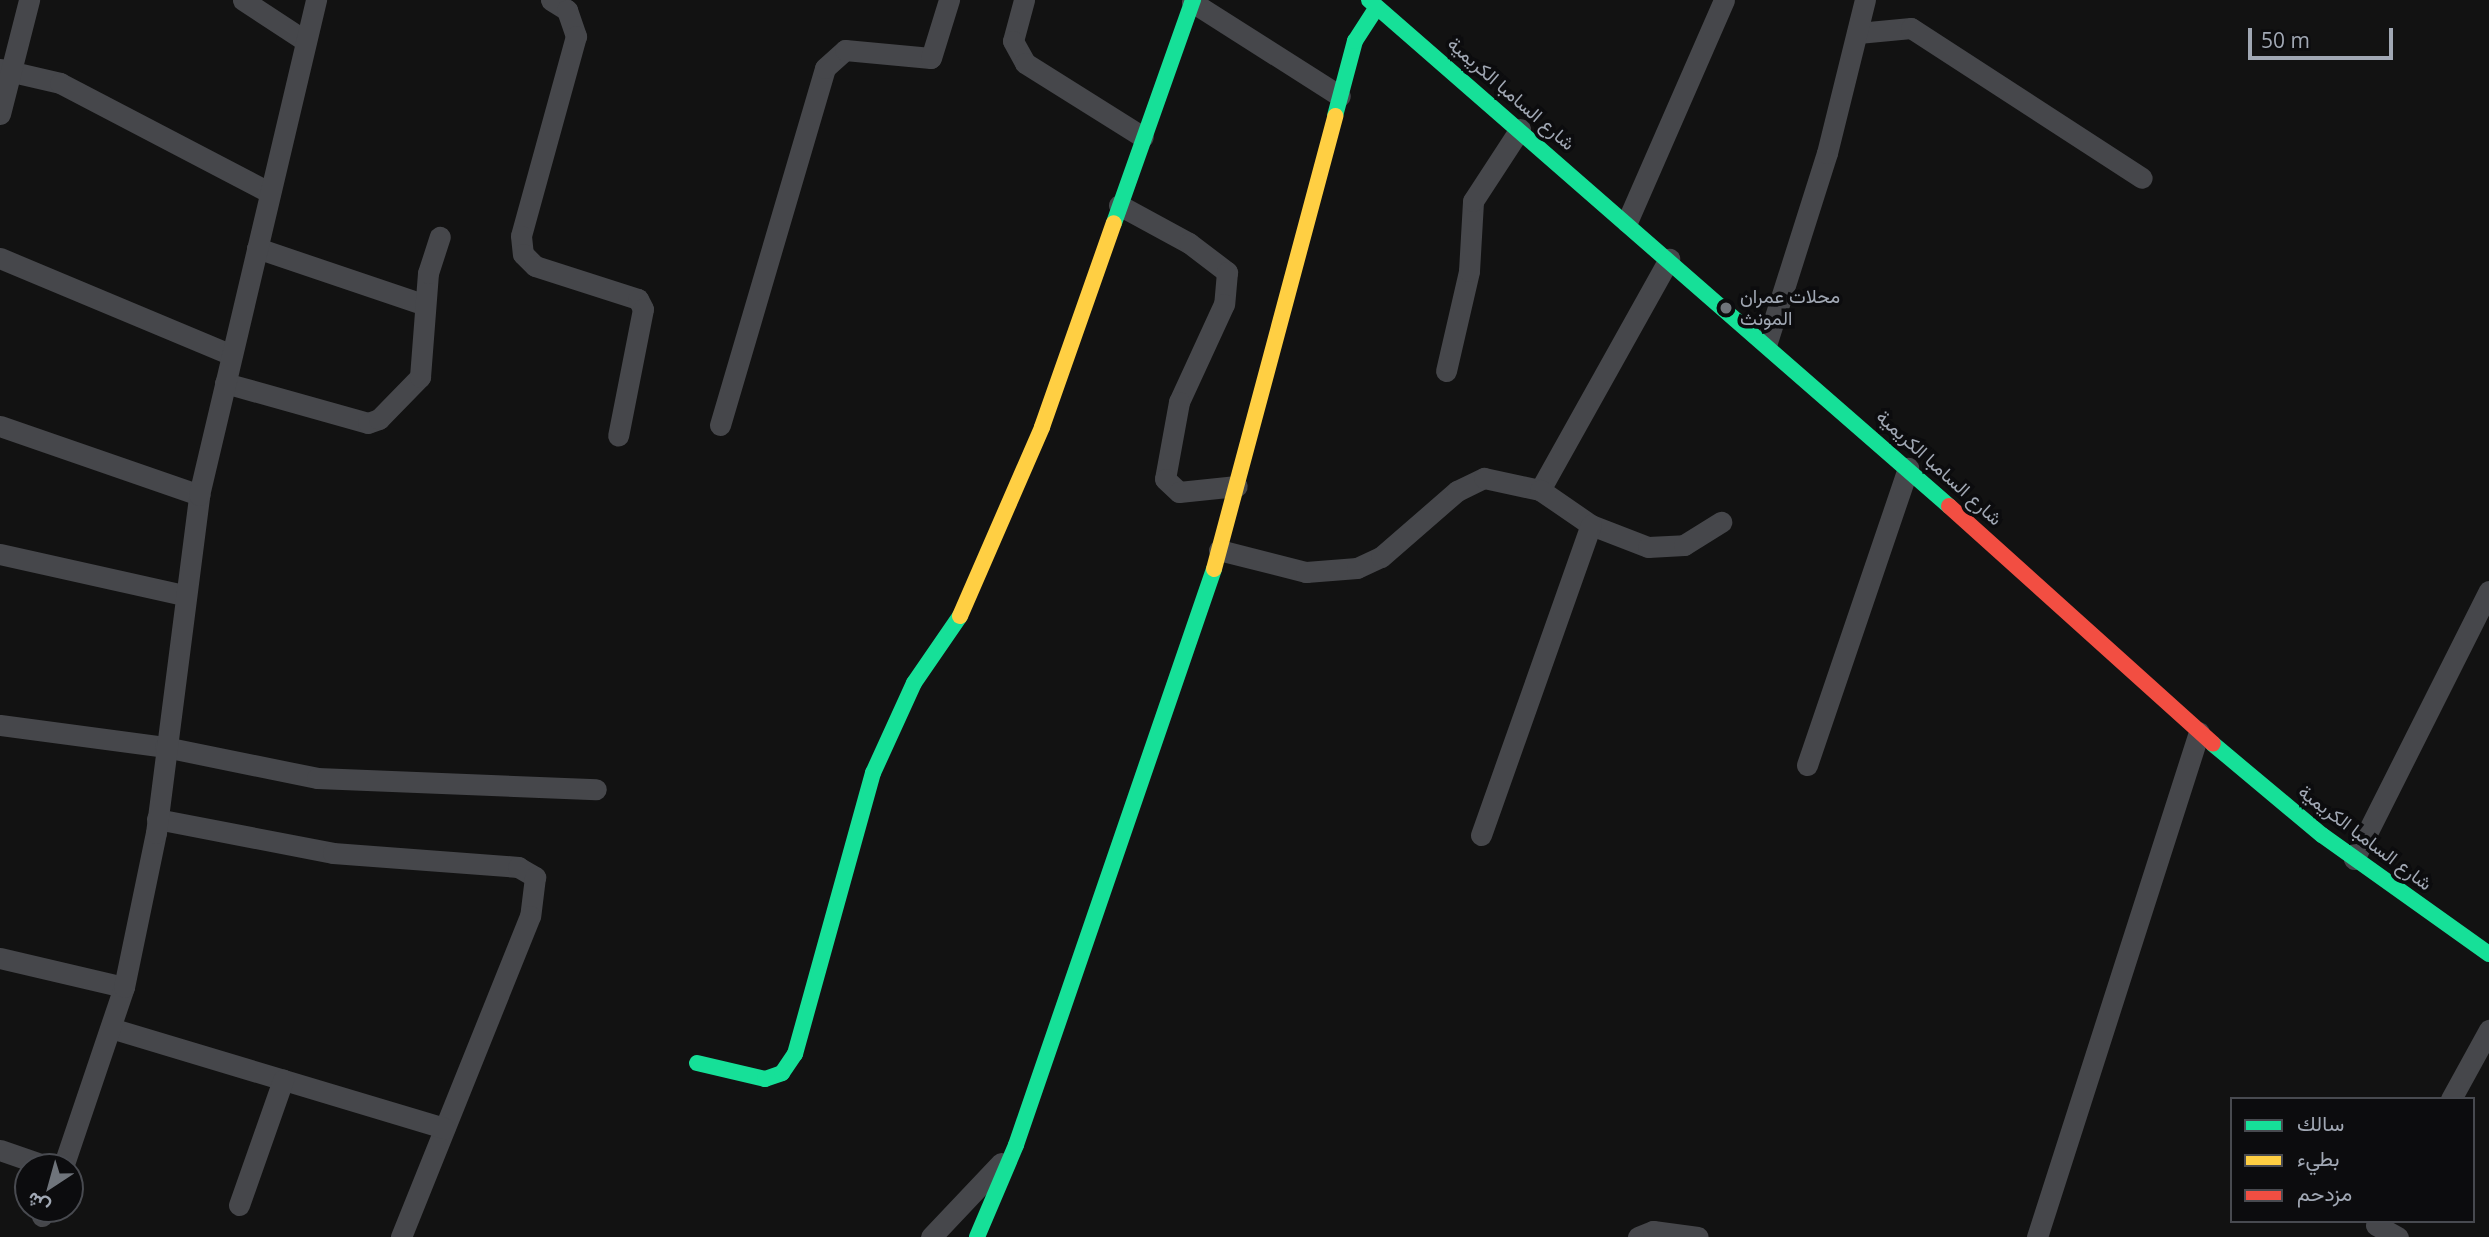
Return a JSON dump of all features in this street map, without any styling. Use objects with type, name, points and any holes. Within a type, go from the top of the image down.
[{"type":"street","points":[[0,114],[6,71],[29,0]]},
{"type":"street","points":[[243,0],[304,40]]},
{"type":"street","points":[[68,1153],[114,1030],[124,986],[157,819],[183,595],[199,495],[304,40],[316,0]]},
{"type":"street","points":[[551,0],[567,10],[576,36],[521,236],[523,254],[535,266],[638,299],[643,309],[618,436]]},
{"type":"street","points":[[720,425],[830,59],[855,49],[931,58],[949,0]]},
{"type":"street","points":[[1024,0],[1013,41],[1025,63],[1143,137]]},
{"type":"street","points":[[1627,222],[1724,0]]},
{"type":"street","points":[[1768,342],[1858,33],[1865,0]]},
{"type":"street","points":[[697,1063],[765,1079],[782,1073],[795,1054],[873,773],[914,683],[974,592],[1042,427],[1192,1],[1340,96]]},
{"type":"street","points":[[977,1237],[1016,1145],[1148,781],[1237,486],[1355,41],[1373,4]]},
{"type":"street","name":"شارع السامبا الكريمية","points":[[1373,4],[1768,342],[2199,732],[2354,859],[2489,954]]},
{"type":"street","points":[[1858,33],[1911,28],[2142,178]]},
{"type":"street","points":[[6,71],[60,83],[270,193]]},
{"type":"street","points":[[1447,372],[1469,271],[1473,201],[1520,129]]},
{"type":"street","points":[[1119,205],[1189,243],[1227,272],[1224,304],[1179,402],[1165,479],[1180,492],[1237,486]]},
{"type":"street","points":[[225,383],[368,423],[379,419],[420,377],[428,345],[425,305],[440,237]]},
{"type":"street","points":[[257,248],[425,305]]},
{"type":"street","points":[[0,258],[232,355]]},
{"type":"street","points":[[1540,490],[1670,259]]},
{"type":"street","points":[[0,426],[199,495]]},
{"type":"street","points":[[1807,765],[1908,468]]},
{"type":"street","points":[[1219,550],[1334,573],[1381,557],[1471,482],[1500,480],[1540,490],[1591,525],[1666,550],[1721,522]]},
{"type":"street","points":[[1481,835],[1591,525]]},
{"type":"street","points":[[0,554],[183,595]]},
{"type":"street","points":[[2354,859],[2489,591]]},
{"type":"street","points":[[0,725],[165,747],[317,778],[596,789]]},
{"type":"street","points":[[2037,1237],[2199,732]]},
{"type":"street","points":[[157,819],[333,853],[518,867],[535,877],[530,916],[401,1237]]},
{"type":"street","points":[[0,958],[124,986]]},
{"type":"street","points":[[114,1030],[444,1128]]},
{"type":"street","points":[[2452,1097],[2489,1030]]},
{"type":"street","points":[[239,1205],[283,1080]]},
{"type":"street","points":[[931,1237],[1016,1145]]},
{"type":"street","points":[[2374,1228],[2398,1237]]},
{"type":"street","points":[[1638,1237],[1653,1231],[1698,1237]]},
{"type":"traffic: fast","points":[[1114,223],[1193,0]]},
{"type":"traffic: fast","points":[[1369,0],[1949,506]]},
{"type":"traffic: fast","points":[[1335,116],[1355,41],[1377,7]]},
{"type":"traffic: fast","points":[[977,1237],[1016,1145],[1214,569]]},
{"type":"traffic: fast","points":[[697,1063],[765,1079],[782,1073],[795,1054],[873,773],[914,683],[960,616]]},
{"type":"traffic: fast","points":[[2213,744],[2322,835],[2489,954]]},
{"type":"traffic: slow","points":[[1214,569],[1335,116]]},
{"type":"traffic: slow","points":[[960,616],[1042,427],[1114,223]]},
{"type":"traffic: jam","points":[[1949,506],[2213,744]]},
{"type":"place","name":"محلات عمران المونث","points":[[1726,308]]}]
